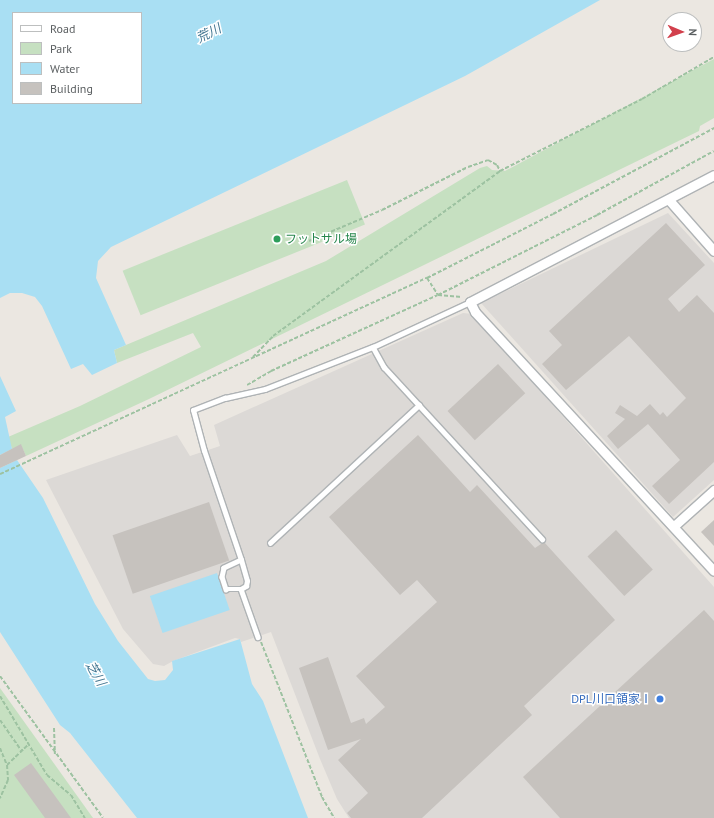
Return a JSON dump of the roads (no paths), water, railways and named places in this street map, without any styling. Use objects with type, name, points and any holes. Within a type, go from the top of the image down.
[{"type":"street","points":[[714,175],[669,200],[467,300],[475,312],[714,571]]},
{"type":"street","points":[[669,200],[714,251]]},
{"type":"street","points":[[674,526],[714,490]]},
{"type":"lane","points":[[241,560],[224,568],[222,577],[226,589],[241,589],[246,586],[247,580],[241,560],[193,410],[225,398],[265,389],[373,347],[467,300]]},
{"type":"lane","points":[[373,347],[384,367],[542,539]]},
{"type":"lane","points":[[270,544],[419,405]]},
{"type":"lane","points":[[241,589],[258,637]]},
{"type":"water","name":"荒川","points":[[0,0],[600,0],[465,76],[111,247],[98,261],[96,278],[126,345],[114,350],[117,363],[92,375],[83,364],[71,369],[42,306],[35,297],[22,293],[10,293],[0,298]]},
{"type":"water","points":[[0,376],[16,411],[5,417],[12,449],[0,455]]},
{"type":"water","name":"芝川","points":[[17,460],[43,498],[95,604],[118,641],[148,679],[155,681],[165,680],[173,670],[172,661],[240,639],[252,684],[263,701],[308,818],[137,818],[70,733],[60,725],[0,632],[0,468]]},
{"type":"water","points":[[217,573],[230,610],[163,633],[150,596]]},
{"type":"place","name":"フットサル場","points":[[277,239]]},
{"type":"place","name":"DPL川口領家Ⅰ","points":[[660,699]]}]
